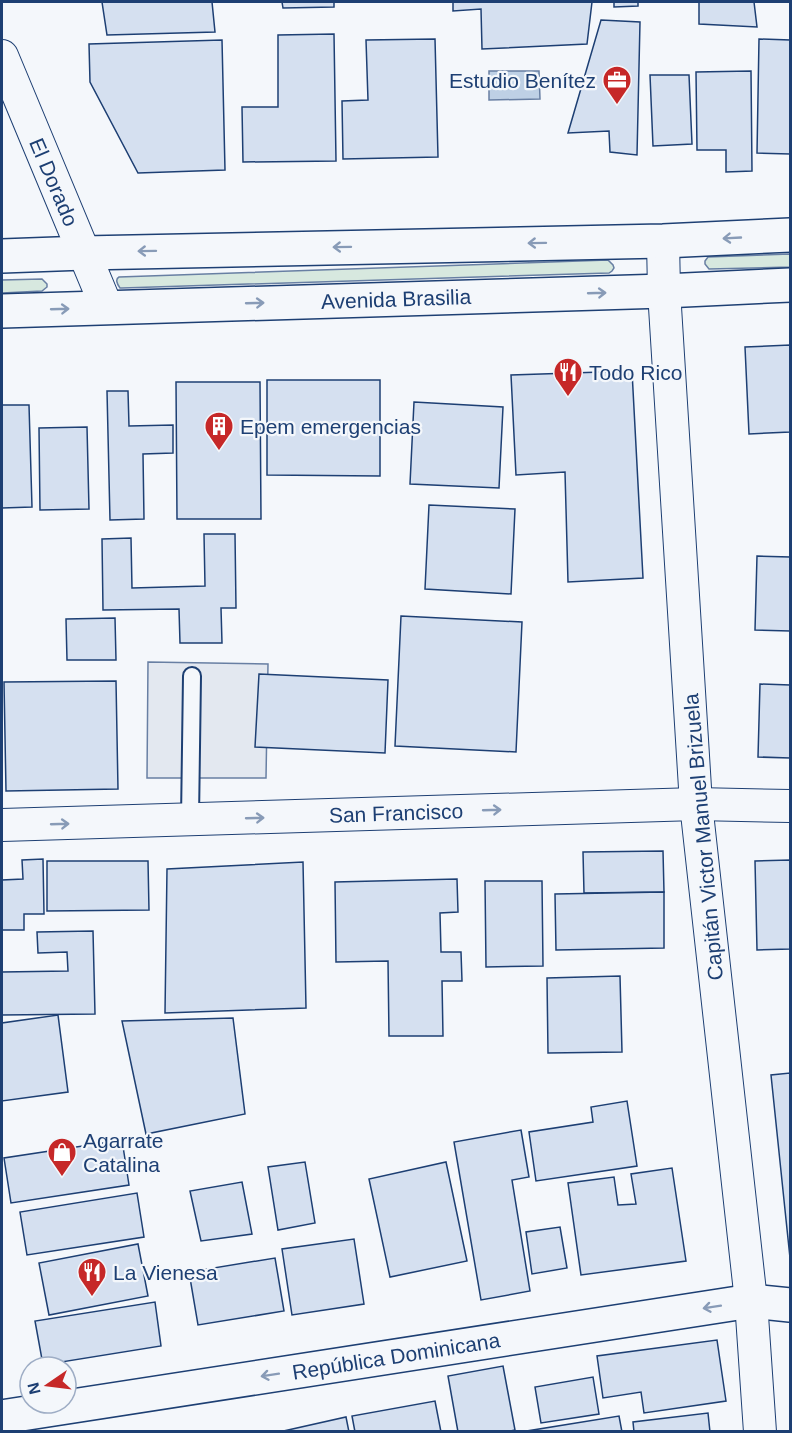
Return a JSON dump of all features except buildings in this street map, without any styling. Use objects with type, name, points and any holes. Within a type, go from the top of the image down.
[{"type":"main road","points":[[2,256],[663,241],[790,235]]},
{"type":"main road","name":"Avenida Brasilia","points":[[2,311],[664,291],[790,285]]},
{"type":"main road","name":"República Dominicana","points":[[2,1417],[751,1301],[790,1305]]},
{"type":"street","name":"El Dorado","points":[[2,56],[107,308]]},
{"type":"street","name":"Capitán Victor Manuel Brizuela","points":[[663,241],[664,291],[696,804],[751,1301],[760,1431]]},
{"type":"street","name":"San Francisco","points":[[2,825],[696,804],[790,806]]},
{"type":"lane","points":[[190,819],[192,676]]},
{"type":"shaded area","points":[[790,254],[790,267],[709,269],[705,264],[708,257]]},
{"type":"shaded area","points":[[608,260],[614,268],[609,273],[122,288],[117,283],[119,277]]},
{"type":"shaded area","points":[[42,279],[47,287],[42,291],[2,293],[2,280]]},
{"type":"shaded area","points":[[148,662],[268,664],[266,778],[147,778]]},
{"type":"water","points":[[489,71],[539,71],[540,99],[489,100]]},
{"type":"place","name":"Estudio Benítez","points":[[617,106]]},
{"type":"place","name":"Todo Rico","points":[[568,398]]},
{"type":"place","name":"Epem emergencias","points":[[219,452]]},
{"type":"place","name":"Agarrate Catalina","points":[[62,1178]]},
{"type":"place","name":"La Vienesa","points":[[92,1298]]}]
